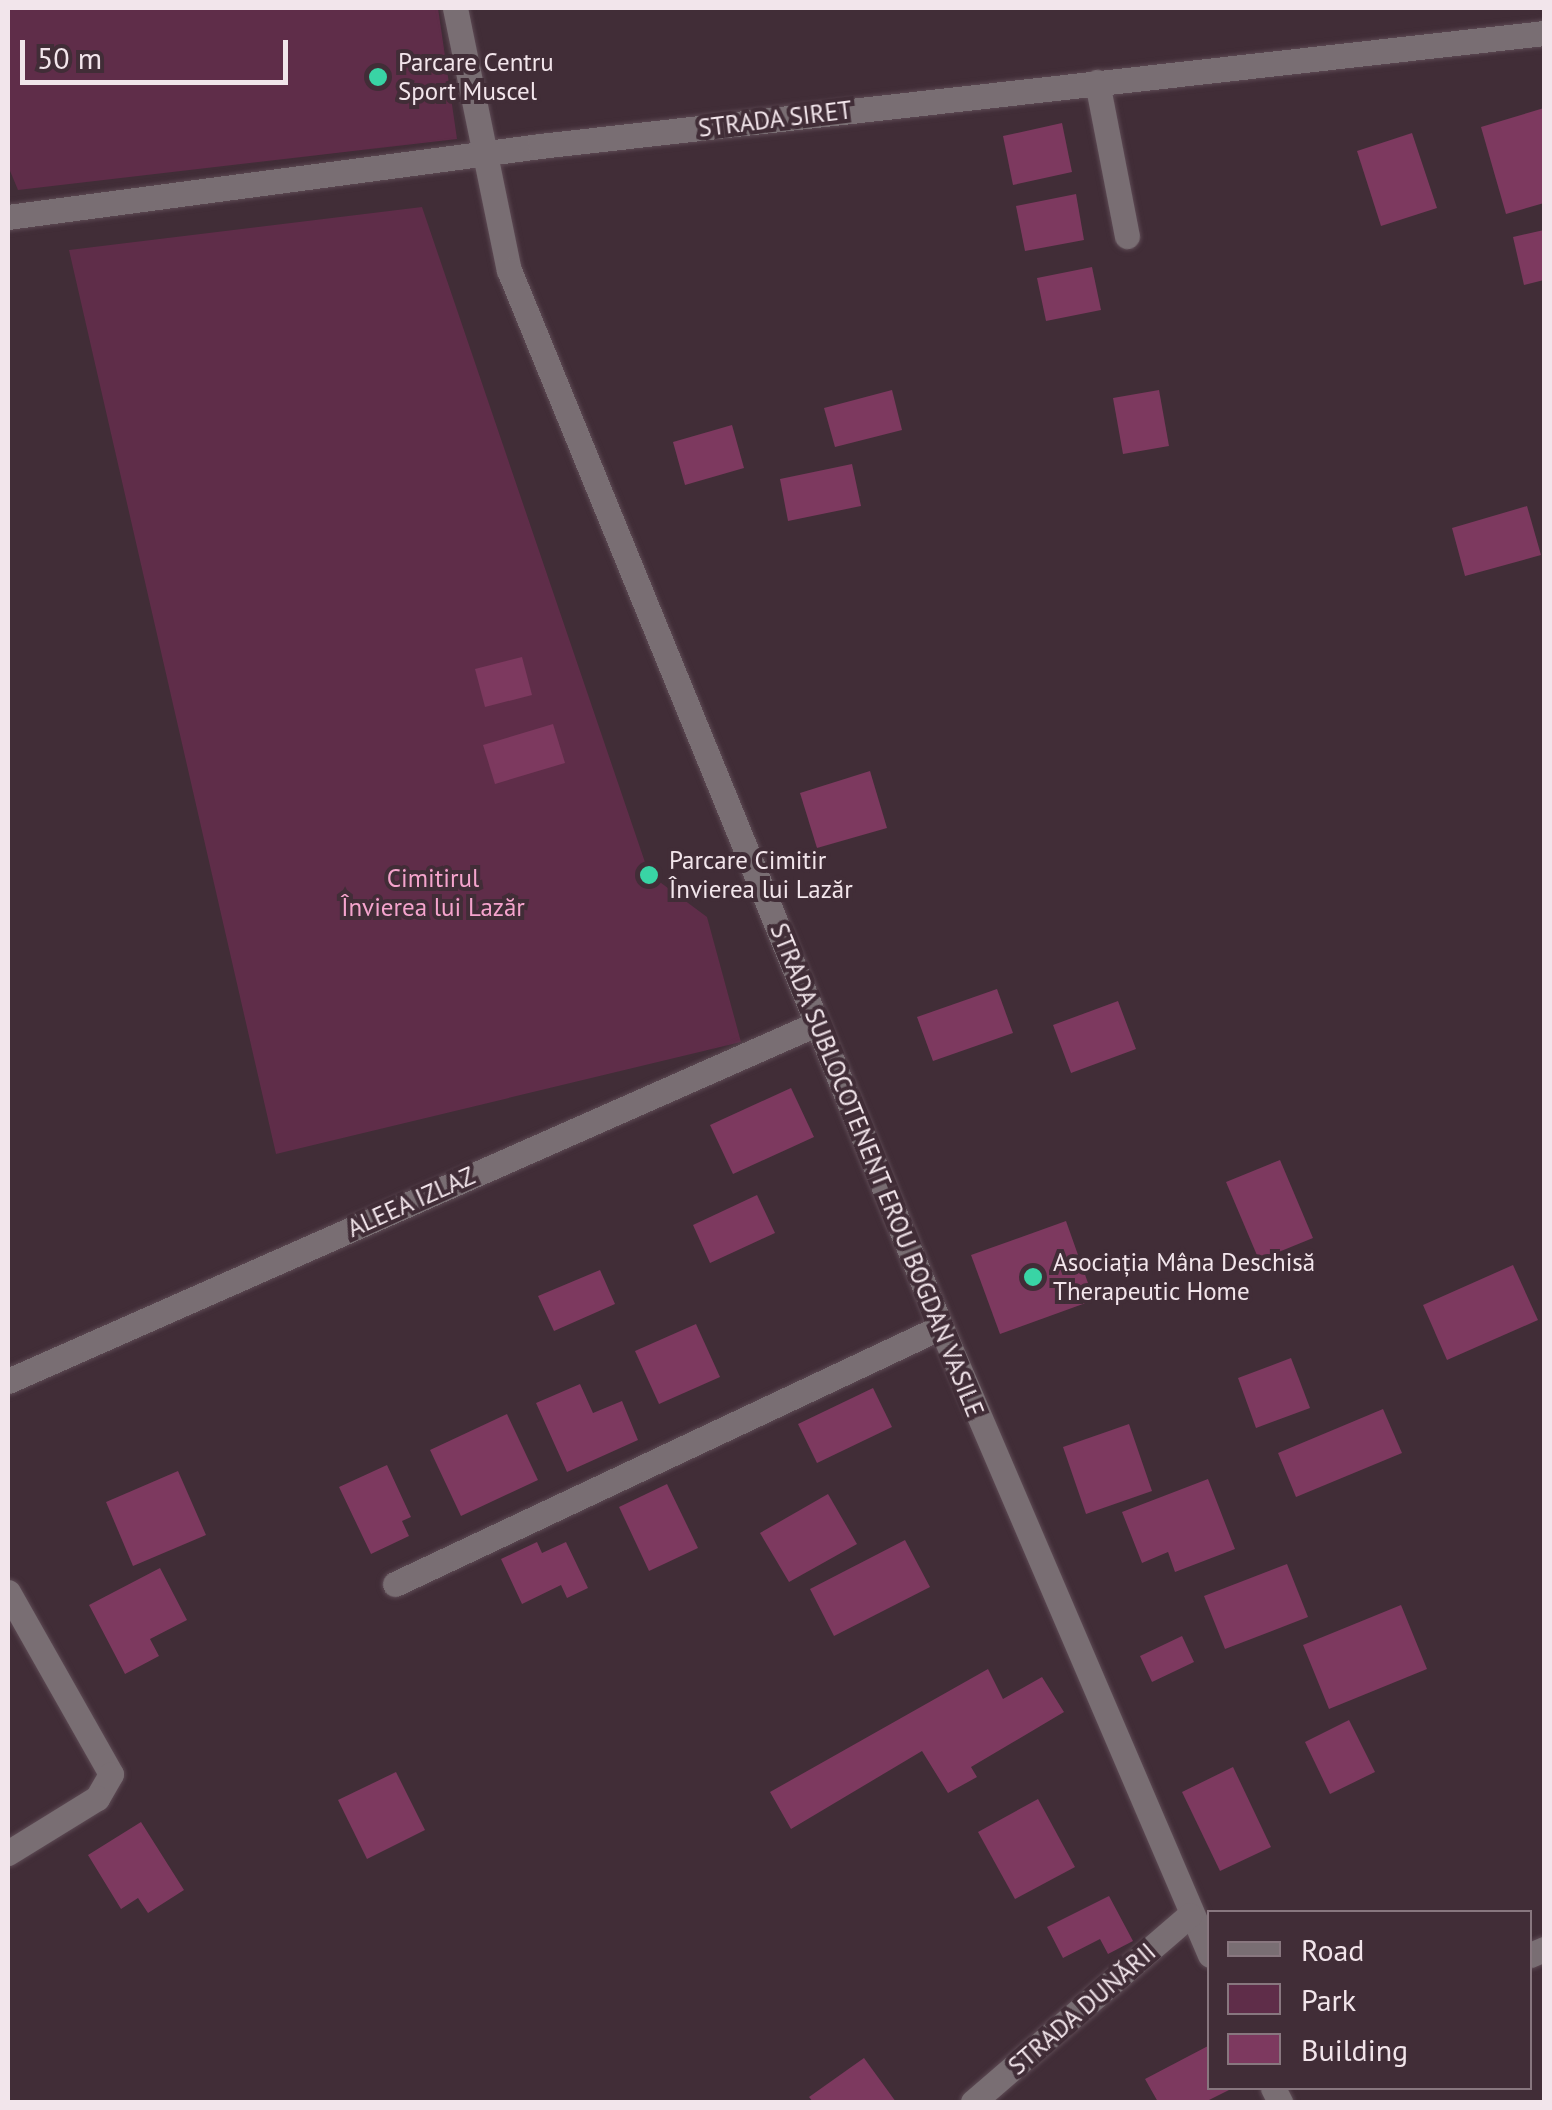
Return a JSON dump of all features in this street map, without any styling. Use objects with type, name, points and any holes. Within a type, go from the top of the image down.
[{"type":"street","name":"STRADA SUBLOCOTENENT EROU BOGDAN VASILE","points":[[456,8],[481,154],[509,270],[941,1327],[1207,1949]]},
{"type":"street","name":"STRADA SIRET","points":[[8,216],[481,154],[1544,33]]},
{"type":"street","points":[[1097,82],[1126,236]]},
{"type":"street","name":"ALEEA IZLAZ","points":[[8,1382],[816,1024]]},
{"type":"street","points":[[395,1584],[941,1327]]},
{"type":"street","points":[[8,1592],[111,1774],[97,1798],[8,1852]]},
{"type":"street","name":"STRADA DUNĂRII","points":[[973,2102],[1190,1915]]},
{"type":"green space","points":[[8,8],[438,8],[457,139],[18,190],[8,166]]},
{"type":"green space","name":"Cimitirul Învierea lui Lazăr","points":[[422,207],[649,874],[707,917],[741,1042],[276,1154],[69,250]]},
{"type":"building","points":[[1544,108],[1544,203],[1506,214],[1481,127]]},
{"type":"building","points":[[1062,123],[1072,172],[1013,185],[1003,136]]},
{"type":"building","points":[[1412,133],[1437,208],[1381,226],[1357,151]]},
{"type":"building","points":[[1076,194],[1084,240],[1025,251],[1016,206]]},
{"type":"building","points":[[1544,230],[1544,280],[1524,285],[1513,237]]},
{"type":"building","points":[[1092,267],[1101,310],[1046,321],[1037,278]]},
{"type":"building","points":[[892,390],[902,430],[835,447],[824,408]]},
{"type":"building","points":[[1159,390],[1169,446],[1123,454],[1113,398]]},
{"type":"building","points":[[732,425],[744,468],[685,485],[673,442]]},
{"type":"building","points":[[852,464],[861,506],[788,521],[780,479]]},
{"type":"building","points":[[1527,506],[1541,555],[1465,576],[1452,528]]},
{"type":"building","points":[[522,657],[532,695],[485,707],[475,669]]},
{"type":"building","points":[[553,724],[565,763],[495,784],[483,745]]},
{"type":"building","points":[[870,771],[887,828],[817,848],[800,793]]},
{"type":"building","points":[[997,989],[1013,1033],[933,1061],[917,1017]]},
{"type":"building","points":[[1118,1001],[1136,1049],[1071,1073],[1053,1025]]},
{"type":"building","points":[[791,1088],[814,1137],[733,1174],[710,1125]]},
{"type":"building","points":[[1280,1160],[1313,1238],[1259,1260],[1226,1182]]},
{"type":"building","points":[[757,1195],[775,1233],[710,1263],[693,1225]]},
{"type":"building","name":"Asociația Mâna Deschisă Therapeutic Home","points":[[1066,1221],[1094,1300],[1000,1334],[971,1255]]},
{"type":"building","points":[[1513,1265],[1538,1320],[1447,1360],[1423,1305]]},
{"type":"building","points":[[600,1270],[615,1304],[554,1331],[538,1296]]},
{"type":"building","points":[[696,1324],[720,1377],[659,1404],[635,1351]]},
{"type":"building","points":[[1291,1358],[1310,1408],[1256,1428],[1238,1378]]},
{"type":"building","points":[[580,1384],[593,1413],[622,1401],[638,1440],[567,1472],[536,1403]]},
{"type":"building","points":[[873,1388],[892,1427],[817,1463],[798,1424]]},
{"type":"building","points":[[1383,1409],[1402,1453],[1296,1497],[1278,1453]]},
{"type":"building","points":[[507,1414],[538,1480],[461,1516],[430,1450]]},
{"type":"building","points":[[1129,1424],[1152,1491],[1086,1514],[1063,1447]]},
{"type":"building","points":[[387,1465],[411,1517],[402,1521],[409,1536],[371,1554],[339,1487]]},
{"type":"building","points":[[178,1471],[206,1535],[133,1566],[106,1502]]},
{"type":"building","points":[[1208,1479],[1235,1549],[1175,1572],[1168,1552],[1142,1563],[1122,1512]]},
{"type":"building","points":[[667,1484],[698,1548],[649,1571],[619,1507]]},
{"type":"building","points":[[828,1494],[857,1544],[789,1582],[760,1533]]},
{"type":"building","points":[[905,1540],[930,1587],[834,1636],[810,1589]]},
{"type":"building","points":[[537,1542],[542,1553],[566,1542],[588,1588],[567,1598],[561,1585],[522,1604],[501,1559]]},
{"type":"building","points":[[1287,1564],[1308,1617],[1225,1649],[1204,1596]]},
{"type":"building","points":[[160,1568],[187,1620],[150,1639],[159,1656],[125,1674],[89,1605]]},
{"type":"building","points":[[1401,1605],[1427,1669],[1329,1709],[1303,1645]]},
{"type":"building","points":[[1182,1636],[1194,1662],[1152,1682],[1140,1656]]},
{"type":"building","points":[[988,1669],[1003,1699],[1042,1677],[1064,1712],[971,1767],[977,1777],[948,1793],[922,1751],[791,1829],[770,1792]]},
{"type":"building","points":[[1349,1720],[1375,1772],[1330,1794],[1305,1742]]},
{"type":"building","points":[[1233,1767],[1271,1847],[1220,1871],[1182,1792]]},
{"type":"building","points":[[396,1772],[425,1830],[367,1859],[338,1800]]},
{"type":"building","points":[[1038,1799],[1075,1867],[1015,1899],[978,1832]]},
{"type":"building","points":[[141,1822],[184,1890],[148,1913],[138,1898],[121,1909],[88,1855]]},
{"type":"building","points":[[1109,1896],[1133,1941],[1108,1954],[1100,1939],[1063,1958],[1047,1927]]},
{"type":"building","points":[[1207,2047],[1207,2090],[1229,2090],[1205,2102],[1158,2102],[1145,2079]]},
{"type":"building","points":[[864,2058],[896,2102],[813,2102],[809,2097]]},
{"type":"place","name":"Parcare Centru Sport Muscel","points":[[378,77]]},
{"type":"place","name":"Parcare Cimitir Învierea lui Lazăr","points":[[649,875]]},
{"type":"place","name":"Asociația Mâna Deschisă Therapeutic Home","points":[[1033,1277]]}]
